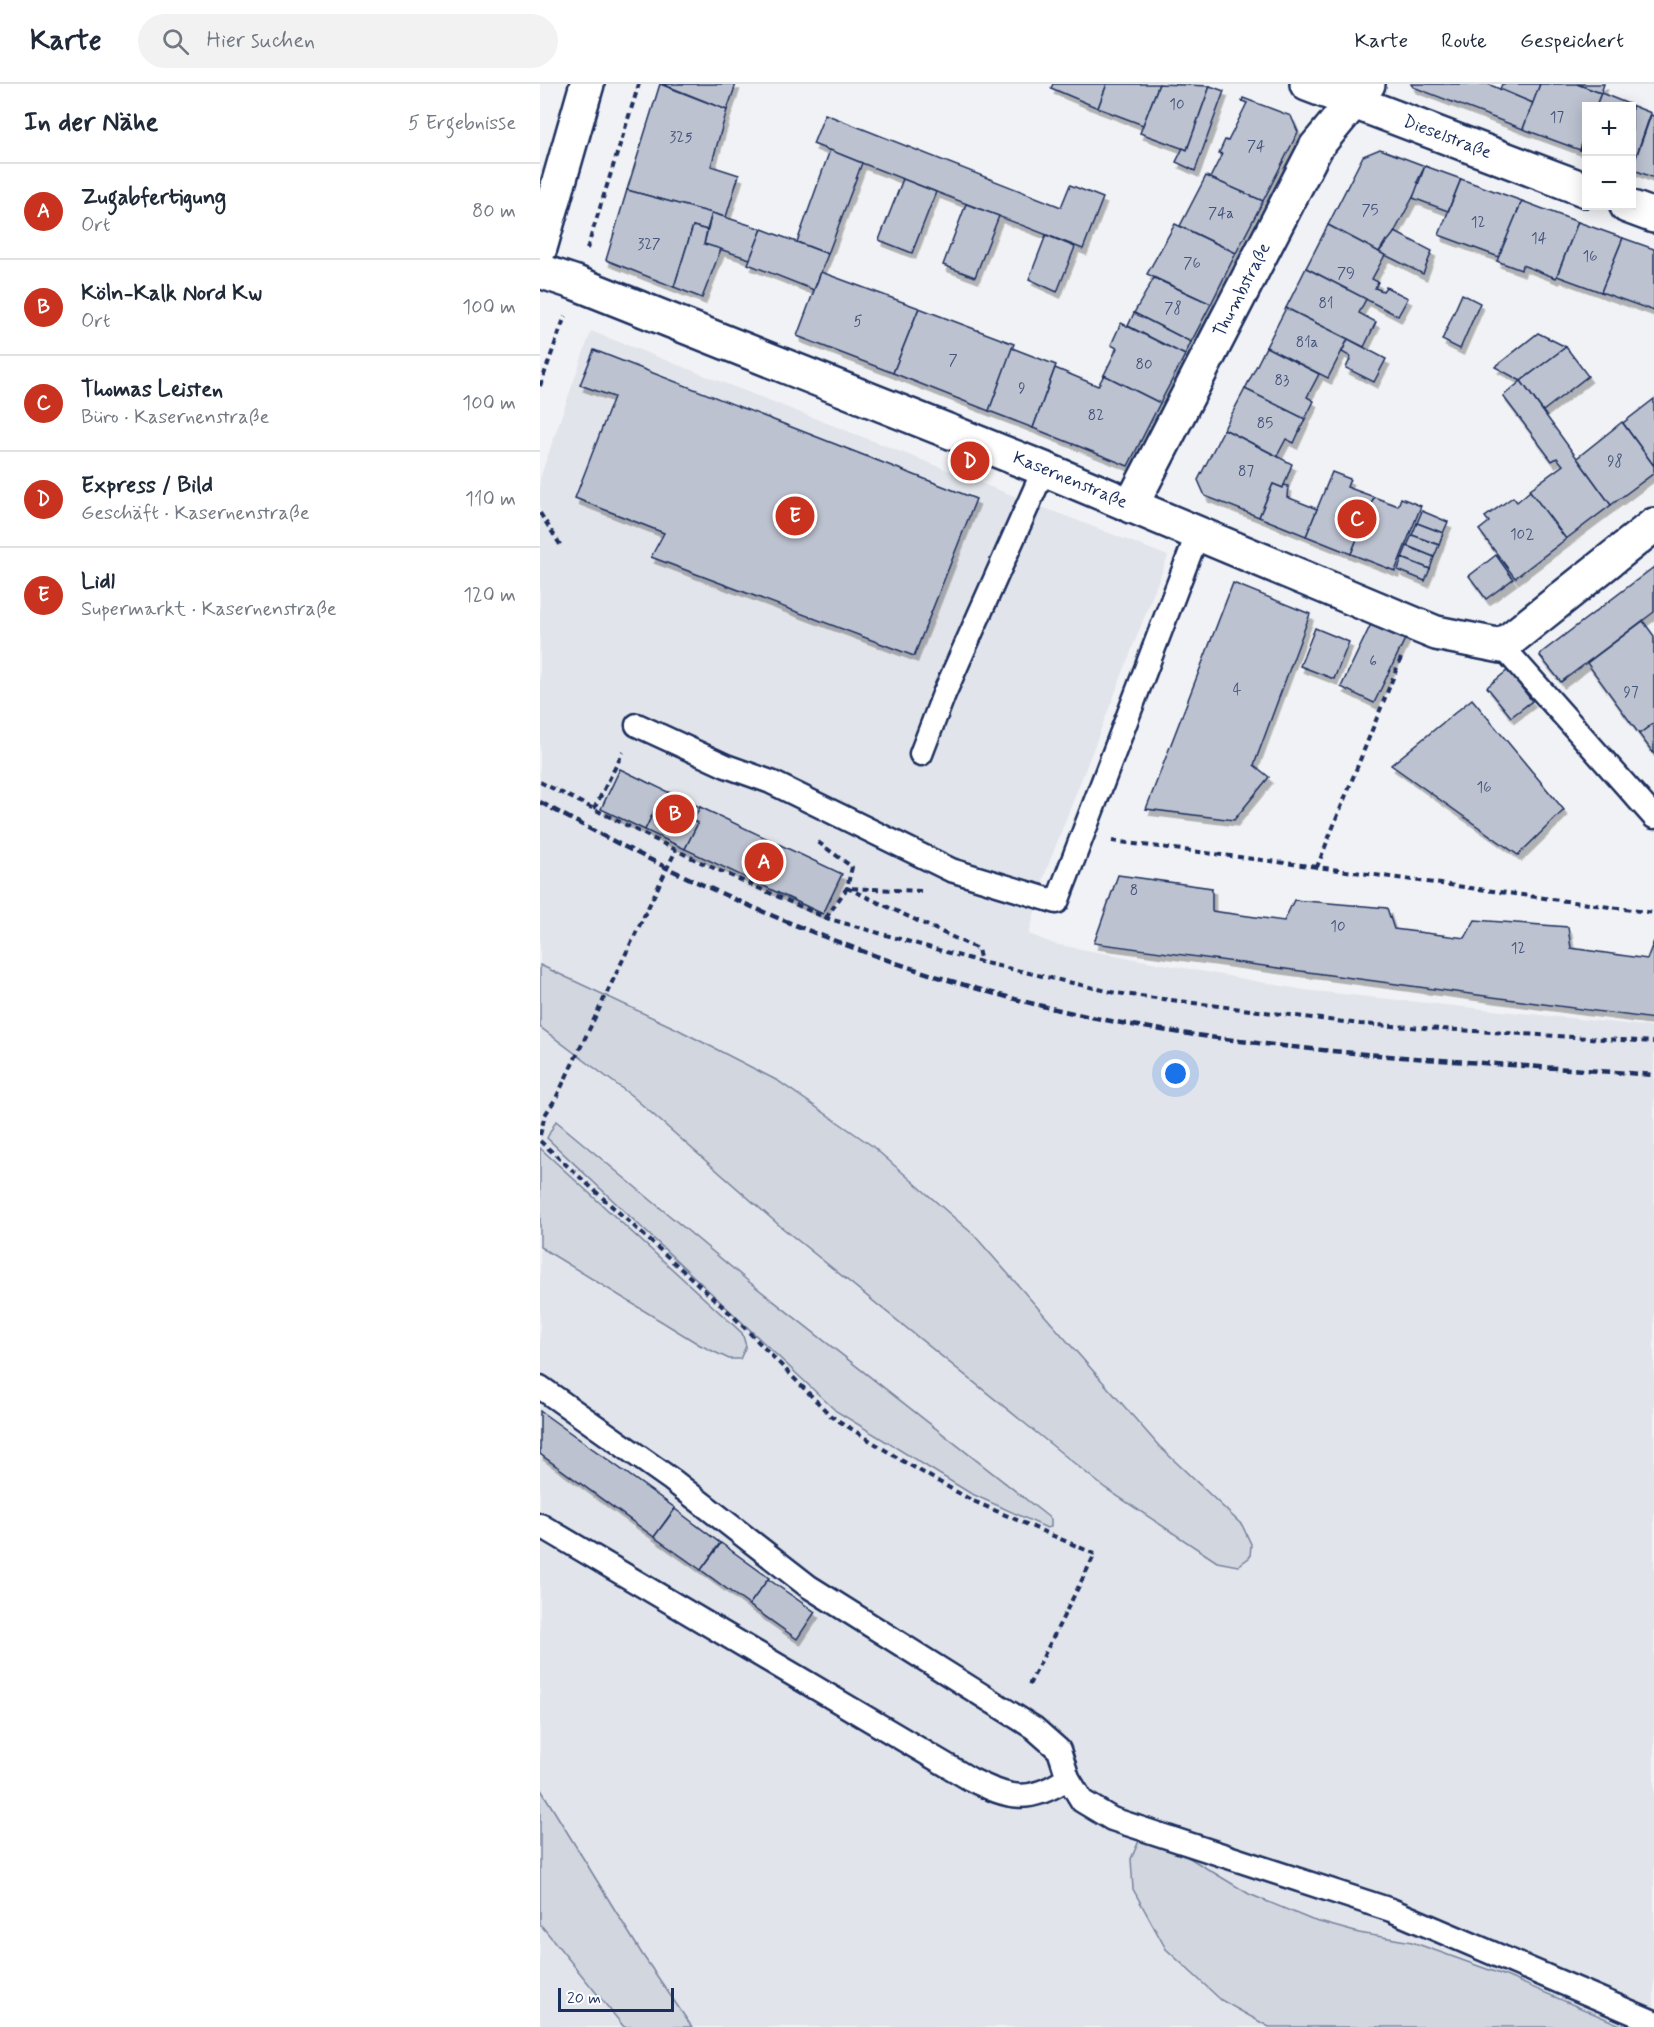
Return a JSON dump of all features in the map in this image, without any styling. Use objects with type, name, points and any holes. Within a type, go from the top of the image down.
[{"type":"street","points":[[540,248],[587,84]]},
{"type":"street","name":"Dieselstraße","points":[[1307,84],[1361,93],[1582,188]]},
{"type":"street","name":"Thumbstraße","points":[[1131,506],[1316,147],[1361,93]]},
{"type":"street","points":[[1636,209],[1654,216]]},
{"type":"street","name":"Kasernenstraße","points":[[540,271],[576,283],[1044,469],[1197,535],[1436,633],[1502,646]]},
{"type":"street","points":[[1502,646],[1654,525]]},
{"type":"lane","points":[[921,754],[944,694],[1044,469]]},
{"type":"lane","points":[[637,725],[726,766],[771,782],[951,870],[1057,902],[1197,535]]},
{"type":"lane","points":[[1502,646],[1654,817]]},
{"type":"lane","points":[[540,1388],[672,1480],[808,1586],[1034,1728],[1059,1750],[1068,1778],[1082,1801],[1112,1819],[1391,1910],[1654,2022]]},
{"type":"lane","points":[[540,1525],[999,1793],[1026,1796],[1047,1792],[1068,1778]]},
{"type":"path","points":[[540,386],[576,283],[639,84]]},
{"type":"path","points":[[540,513],[561,546]]},
{"type":"path","points":[[1317,867],[1414,624]]},
{"type":"path","points":[[594,809],[637,725]]},
{"type":"path","points":[[540,782],[676,850],[826,918],[981,962],[1116,993],[1360,1024],[1654,1042]]},
{"type":"path","points":[[1081,837],[1654,913]]},
{"type":"path","points":[[540,1135],[543,1114],[556,1098],[676,850]]},
{"type":"path","points":[[826,918],[847,888],[852,867]]},
{"type":"path","points":[[847,888],[938,892],[951,870]]},
{"type":"path","points":[[847,888],[978,949],[981,962]]},
{"type":"path","points":[[540,1141],[733,1316],[831,1416],[971,1500],[1095,1554],[1014,1715]]},
{"type":"shaded area","points":[[591,331],[1168,556],[1046,871],[1029,934],[1054,944],[1304,990],[1654,1027],[1654,2027],[540,2027],[540,478]]},
{"type":"shaded area","points":[[540,965],[677,1029],[778,1081],[871,1145],[974,1235],[1159,1446],[1242,1525],[1251,1544],[1250,1557],[1238,1566],[1217,1562],[1105,1488],[780,1226],[632,1096],[540,1027]]},
{"type":"shaded area","points":[[556,1121],[748,1281],[1051,1519],[1051,1527],[1047,1528],[970,1493],[836,1411],[547,1138]]},
{"type":"shaded area","points":[[540,1148],[742,1333],[746,1346],[740,1359],[729,1359],[700,1345],[540,1247]]},
{"type":"shaded area","points":[[540,1788],[642,1954],[692,2027],[624,2027],[540,1924]]},
{"type":"shaded area","points":[[1139,1841],[1178,1851],[1249,1894],[1312,1920],[1359,1933],[1412,1942],[1506,1976],[1625,2027],[1269,2027],[1221,2000],[1166,1949],[1133,1889],[1131,1859]]},
{"type":"building","points":[[660,84],[727,110],[711,166],[739,175],[726,217],[627,190]]},
{"type":"building","points":[[662,84],[736,84],[727,110]]},
{"type":"building","points":[[1053,84],[1107,84],[1098,108],[1051,88]]},
{"type":"building","points":[[1107,84],[1159,84],[1143,125],[1098,108]]},
{"type":"building","points":[[1159,84],[1210,86],[1187,150],[1140,133]]},
{"type":"building","points":[[1411,84],[1488,84],[1533,103],[1523,129],[1413,87]]},
{"type":"building","points":[[1502,84],[1540,84],[1533,103],[1500,89]]},
{"type":"building","points":[[1540,84],[1577,84],[1601,93],[1598,102],[1582,102],[1580,150],[1523,129]]},
{"type":"building","points":[[1577,84],[1604,84],[1601,93]]},
{"type":"building","points":[[1210,86],[1224,91],[1195,171],[1176,162],[1183,148],[1187,150]]},
{"type":"building","points":[[1601,93],[1624,102],[1598,102]]},
{"type":"building","points":[[1243,98],[1291,116],[1298,132],[1263,201],[1210,178],[1222,154],[1219,153],[1225,140],[1228,141],[1247,103],[1242,101]]},
{"type":"building","points":[[1636,107],[1651,113],[1636,156]]},
{"type":"building","points":[[825,114],[1061,207],[1070,185],[1103,198],[1083,249],[813,144]]},
{"type":"building","points":[[1651,115],[1654,116],[1654,178],[1636,171],[1636,158]]},
{"type":"building","points":[[1380,149],[1425,166],[1417,182],[1420,184],[1389,242],[1386,240],[1379,252],[1328,225],[1363,156]]},
{"type":"building","points":[[830,150],[862,163],[828,254],[797,242]]},
{"type":"building","points":[[1425,166],[1461,179],[1448,211],[1413,198]]},
{"type":"building","points":[[1206,176],[1263,201],[1236,253],[1180,226]]},
{"type":"building","points":[[903,179],[936,192],[912,253],[879,240]]},
{"type":"building","points":[[1461,179],[1522,201],[1499,257],[1439,235]]},
{"type":"building","points":[[627,190],[712,213],[707,230],[693,226],[674,287],[606,260]]},
{"type":"building","points":[[1522,201],[1578,222],[1556,278],[1522,265],[1521,270],[1497,261]]},
{"type":"building","points":[[966,204],[999,216],[975,277],[943,265]]},
{"type":"building","points":[[712,213],[762,229],[750,259],[704,244]]},
{"type":"building","points":[[1578,222],[1623,238],[1601,292],[1557,276]]},
{"type":"building","points":[[1175,224],[1236,253],[1211,304],[1147,274]]},
{"type":"building","points":[[1328,225],[1385,255],[1372,279],[1378,282],[1375,288],[1383,291],[1386,287],[1408,298],[1398,316],[1306,268]]},
{"type":"building","points":[[693,226],[707,230],[704,244],[721,249],[702,298],[674,287]]},
{"type":"building","points":[[762,229],[828,254],[814,290],[748,264]]},
{"type":"building","points":[[1395,232],[1432,251],[1423,274],[1379,252]]},
{"type":"building","points":[[1046,235],[1075,247],[1057,292],[1029,279]]},
{"type":"building","points":[[1623,238],[1654,249],[1654,311],[1601,292]]},
{"type":"building","points":[[1306,268],[1366,299],[1359,313],[1376,322],[1364,347],[1286,308]]},
{"type":"building","points":[[821,272],[919,308],[893,373],[797,336]]},
{"type":"building","points":[[1154,278],[1211,304],[1191,342],[1134,313]]},
{"type":"building","points":[[1462,294],[1480,303],[1460,349],[1442,340]]},
{"type":"building","points":[[919,308],[1014,344],[989,411],[893,373]]},
{"type":"building","points":[[1286,308],[1348,339],[1328,378],[1266,347]]},
{"type":"building","points":[[1134,313],[1191,342],[1185,355],[1128,326]]},
{"type":"building","points":[[1121,323],[1185,355],[1160,403],[1104,375],[1117,348],[1111,345]]},
{"type":"building","points":[[1538,333],[1566,347],[1521,381],[1495,367]]},
{"type":"building","points":[[1348,339],[1386,359],[1374,382],[1346,368],[1351,357],[1342,352]]},
{"type":"building","points":[[1266,347],[1319,374],[1307,397],[1314,401],[1305,419],[1245,389]]},
{"type":"building","points":[[1566,347],[1588,376],[1543,411],[1521,381]]},
{"type":"building","points":[[1012,348],[1056,365],[1033,428],[989,411]]},
{"type":"building","points":[[594,350],[976,499],[914,656],[651,557],[664,533],[575,498],[614,397],[580,385]]},
{"type":"building","points":[[1055,368],[1098,386],[1104,375],[1160,403],[1128,466],[1033,428]]},
{"type":"building","points":[[1521,381],[1611,505],[1566,539],[1529,490],[1563,465],[1557,458],[1552,461],[1503,396]]},
{"type":"building","points":[[1245,389],[1305,419],[1294,443],[1286,439],[1277,456],[1224,429]]},
{"type":"building","points":[[1654,399],[1654,466],[1623,423]]},
{"type":"building","points":[[1622,422],[1654,466],[1654,473],[1611,505],[1577,458]]},
{"type":"building","points":[[1224,429],[1292,464],[1283,488],[1273,484],[1259,517],[1205,496],[1198,480]]},
{"type":"building","points":[[1332,472],[1350,479],[1347,487],[1374,497],[1351,554],[1306,536]]},
{"type":"building","points":[[1273,484],[1283,488],[1284,485],[1288,486],[1287,497],[1317,509],[1306,536],[1259,517]]},
{"type":"building","points":[[1530,491],[1566,539],[1515,578],[1479,530],[1489,522],[1485,517],[1513,497],[1517,502]]},
{"type":"building","points":[[1374,497],[1398,506],[1401,498],[1421,506],[1395,571],[1351,554]]},
{"type":"building","points":[[1422,511],[1448,522],[1443,533],[1417,523]]},
{"type":"building","points":[[1417,523],[1443,533],[1439,545],[1412,535]]},
{"type":"building","points":[[1412,535],[1439,545],[1434,557],[1407,546]]},
{"type":"building","points":[[1407,546],[1434,557],[1430,569],[1402,558]]},
{"type":"building","points":[[1496,555],[1513,579],[1486,599],[1469,576]]},
{"type":"building","points":[[1402,558],[1430,569],[1425,581],[1398,570]]},
{"type":"building","points":[[1654,567],[1654,612],[1561,682],[1540,656],[1541,653]]},
{"type":"building","points":[[1233,583],[1310,614],[1254,765],[1269,777],[1234,820],[1146,809]]},
{"type":"building","points":[[1643,621],[1654,636],[1654,723],[1639,734],[1587,663]]},
{"type":"building","points":[[1372,622],[1406,637],[1374,703],[1341,687]]},
{"type":"building","points":[[1315,628],[1349,642],[1334,679],[1300,666]]},
{"type":"building","points":[[1508,670],[1532,701],[1511,717],[1487,687]]},
{"type":"building","points":[[1472,699],[1564,810],[1518,855],[1391,765]]},
{"type":"building","points":[[1654,723],[1654,754],[1639,734]]},
{"type":"building","points":[[620,769],[668,792],[663,803],[659,801],[645,830],[601,809]]},
{"type":"building","points":[[668,792],[700,807],[693,821],[698,823],[685,849],[645,830],[659,801],[663,803]]},
{"type":"building","points":[[700,807],[842,874],[823,914],[685,849],[698,823],[693,821]]},
{"type":"building","points":[[1118,875],[1212,888],[1212,911],[1284,921],[1294,900],[1387,908],[1394,929],[1465,938],[1475,920],[1568,927],[1571,948],[1647,959],[1654,941],[1654,1019],[1094,943]]},
{"type":"building","points":[[540,1411],[675,1508],[654,1537],[540,1454]]},
{"type":"building","points":[[675,1509],[720,1543],[701,1570],[654,1537]]},
{"type":"building","points":[[721,1543],[769,1578],[749,1605],[701,1570]]},
{"type":"building","points":[[768,1579],[815,1612],[797,1639],[749,1605]]},
{"type":"railway","points":[[540,802],[683,875],[830,939],[981,990],[1059,1010],[1138,1026],[1266,1044],[1331,1051],[1654,1075]]},
{"type":"place","name":"Express / Bild","points":[[970,461]]},
{"type":"place","name":"Lidl","points":[[795,516]]},
{"type":"place","name":"Thomas Leisten","points":[[1357,519]]},
{"type":"place","name":"Köln-Kalk Nord Kw","points":[[675,814]]},
{"type":"place","name":"Zugabfertigung","points":[[764,862]]}]
